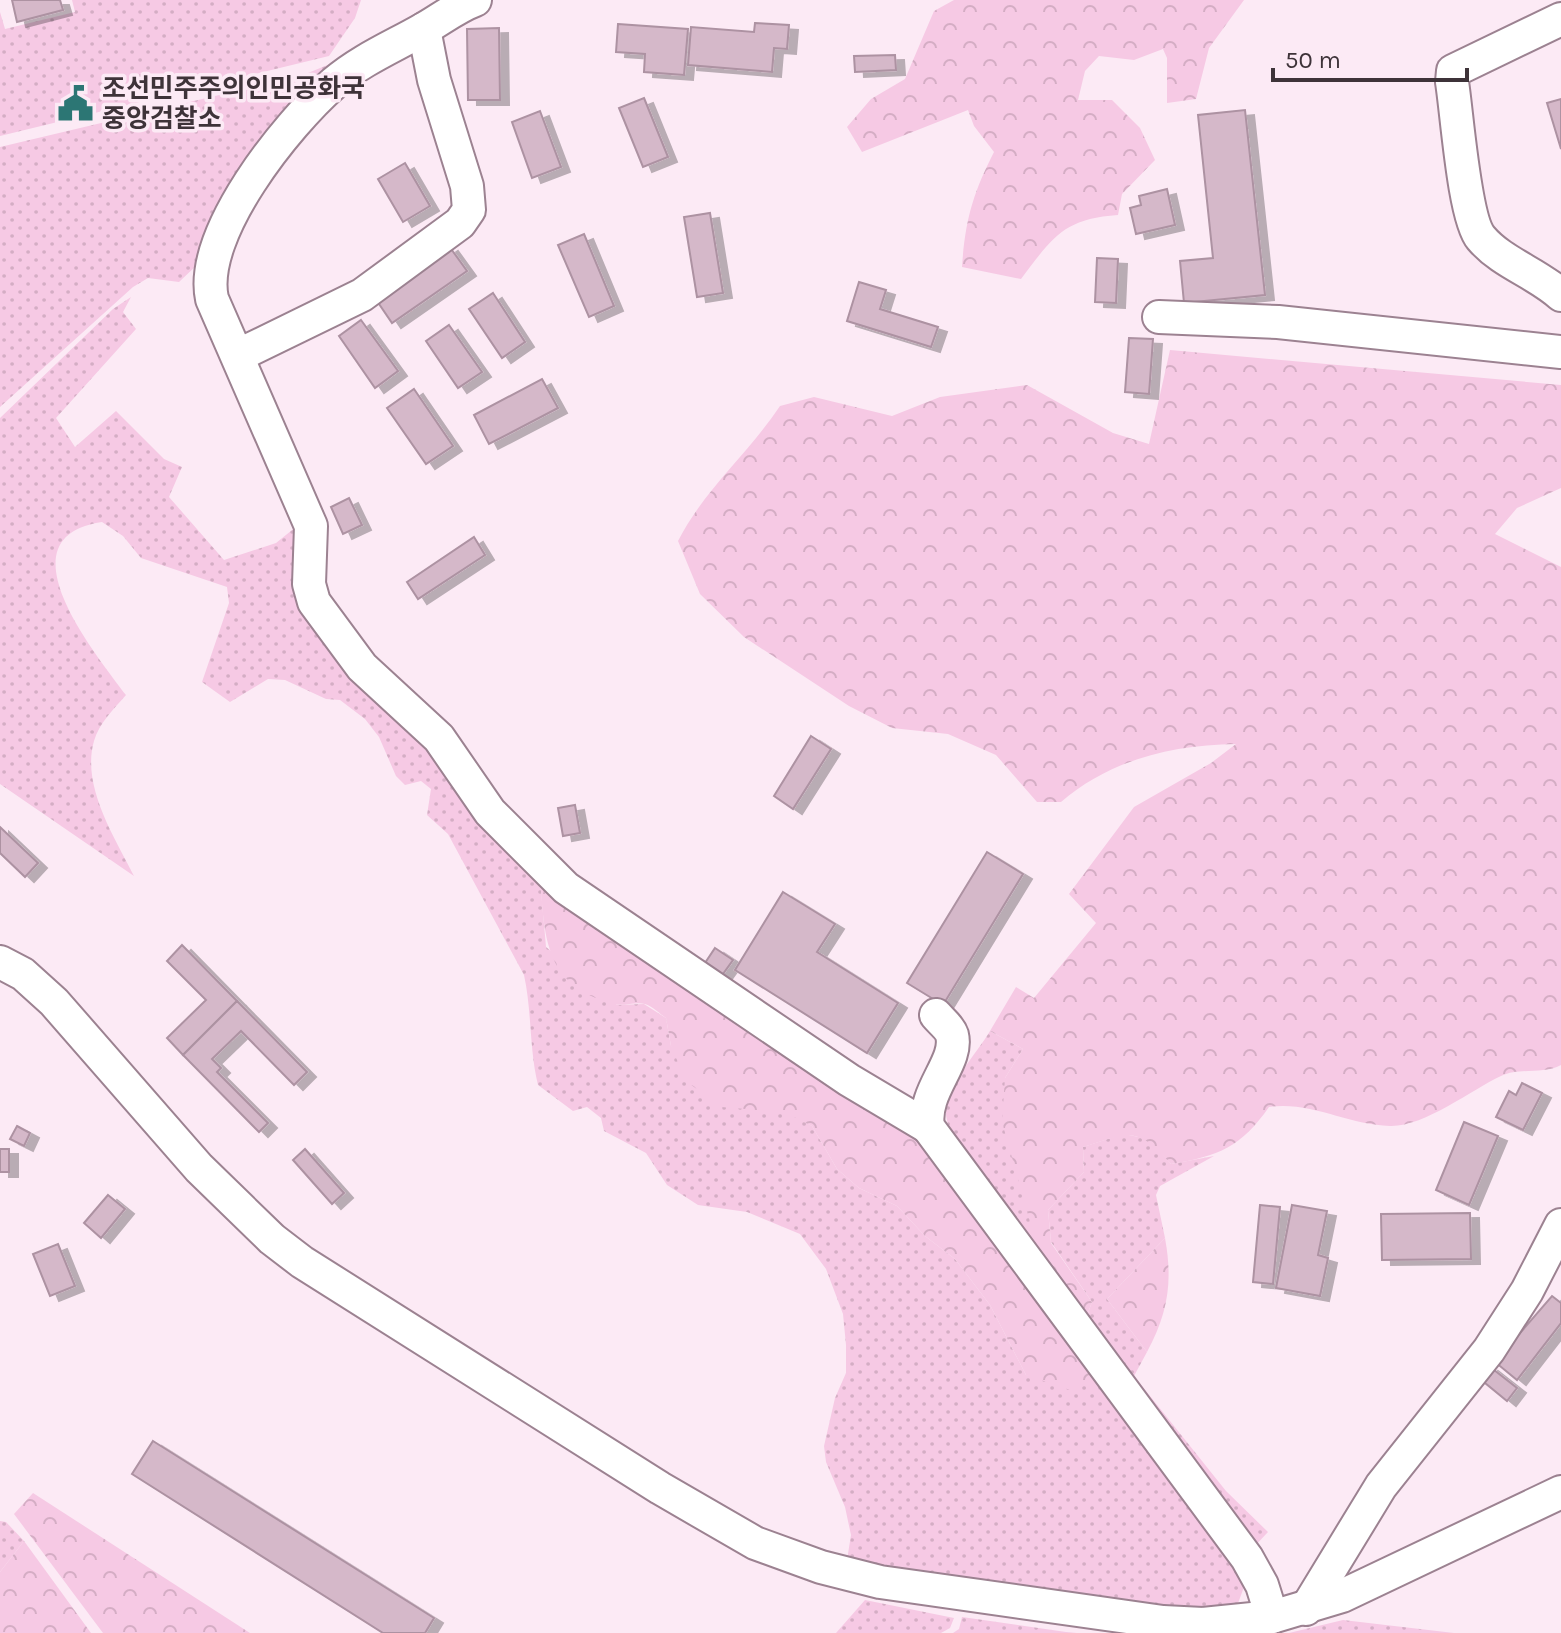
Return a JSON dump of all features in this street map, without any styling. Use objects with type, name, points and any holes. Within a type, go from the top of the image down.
[{"type":"street","points":[[475,0],[370,57],[312,104],[285,136],[224,227],[212,259],[209,286],[311,526],[309,584],[314,602],[362,667],[439,738],[490,812],[566,888],[837,1072],[928,1127],[1247,1558],[1262,1585],[1272,1617]]},
{"type":"street","points":[[1561,19],[1453,71],[1452,82],[1473,226],[1495,251],[1542,277],[1561,295]]},
{"type":"street","points":[[239,355],[362,295],[460,223],[469,210],[467,186],[434,80],[424,29]]},
{"type":"street","points":[[1159,317],[1278,322],[1561,352]]},
{"type":"street","points":[[0,962],[23,974],[54,1002],[199,1168],[272,1239],[302,1262],[660,1488],[755,1543],[821,1567],[880,1582],[1094,1614],[1203,1624],[1272,1617],[1342,1596],[1561,1492]]},
{"type":"street","points":[[928,1127],[926,1112],[931,1092],[952,1052],[952,1034],[936,1015]]},
{"type":"street","points":[[1306,1609],[1381,1486],[1489,1350],[1527,1291],[1561,1225]]},
{"type":"green space","name":"조선민주주의인민공화국 중앙검찰소","points":[[72,0],[361,0],[355,18],[329,56],[0,136],[0,12],[5,29],[75,12]]},
{"type":"green space","points":[[954,0],[1244,0],[1209,48],[1196,99],[1167,103],[1167,58],[1163,49],[1134,60],[1099,56],[1085,71],[1078,100],[1112,100],[1140,128],[1155,160],[1122,194],[1118,215],[1084,221],[1061,233],[1021,279],[962,267],[971,208],[994,152],[974,126],[968,110],[862,152],[847,127],[871,99],[905,79],[934,11]]},
{"type":"green space","points":[[330,64],[337,70],[197,265],[179,282],[148,278],[133,287],[0,407],[0,147],[303,75]]},
{"type":"green space","points":[[131,297],[123,312],[136,329],[56,418],[75,447],[116,411],[164,459],[182,467],[169,497],[224,560],[276,543],[302,522],[303,578],[394,710],[540,879],[546,947],[617,1005],[644,1004],[666,1018],[671,1046],[812,1126],[837,1169],[859,1188],[897,1206],[925,1236],[955,1259],[990,1305],[1026,1375],[1103,1380],[1243,1572],[1244,1587],[1237,1606],[1147,1613],[847,1560],[851,1535],[845,1507],[826,1462],[824,1446],[835,1398],[846,1373],[843,1314],[826,1269],[800,1234],[747,1212],[698,1205],[667,1185],[646,1153],[604,1131],[601,1118],[587,1107],[573,1111],[538,1085],[524,975],[448,834],[427,815],[431,789],[421,781],[405,785],[396,776],[379,737],[365,719],[340,700],[326,699],[285,680],[268,679],[230,702],[202,682],[229,603],[227,587],[141,558],[123,536],[102,522],[72,532],[58,549],[56,572],[63,598],[94,652],[126,695],[99,728],[91,758],[92,776],[102,811],[134,876],[0,784],[0,418],[113,309]]},
{"type":"green space","points":[[1170,350],[1561,385],[1561,488],[1517,508],[1495,534],[1561,567],[1561,1065],[1547,1070],[1508,1073],[1432,1114],[1403,1125],[1374,1125],[1300,1107],[1269,1107],[1249,1132],[1228,1148],[1188,1161],[1171,1164],[1150,1143],[1132,1136],[1112,1138],[1083,1147],[1084,1172],[1048,1210],[1051,1243],[1092,1302],[1085,1321],[1041,1261],[1002,1122],[1005,1078],[1023,1049],[990,1031],[1016,987],[1034,998],[1096,923],[1069,894],[1134,807],[1211,763],[1236,744],[1188,748],[1142,758],[1100,775],[1061,802],[1037,802],[996,755],[948,734],[892,728],[849,706],[744,637],[700,594],[678,541],[700,505],[780,406],[814,397],[892,416],[940,397],[1027,385],[1113,433],[1149,444]]},
{"type":"green space","points":[[540,879],[905,1122],[1103,1380],[1070,1390],[1026,1375],[990,1305],[955,1259],[925,1236],[897,1206],[859,1188],[837,1169],[812,1126],[784,1112],[721,1107],[686,1081],[671,1046],[666,1018],[645,1004],[614,1004],[591,996],[574,985],[561,972],[547,940]]},
{"type":"green space","points":[[990,1031],[1023,1049],[1005,1078],[1041,1261],[954,1141],[946,1118],[952,1090]]},
{"type":"green space","points":[[1123,1134],[1150,1139],[1171,1164],[1214,1156],[1160,1186],[1156,1195],[1165,1238],[1107,1299],[1147,1352],[1134,1376],[1226,1491],[1268,1532],[1253,1548],[1085,1321],[1092,1302],[1051,1242],[1048,1210],[1084,1172],[1083,1147]]},
{"type":"green space","points":[[1165,1238],[1169,1269],[1167,1297],[1160,1324],[1147,1352],[1107,1299]]},
{"type":"green space","points":[[33,1493],[250,1633],[103,1633],[14,1514]]},
{"type":"green space","points":[[0,1521],[6,1522],[24,1541],[0,1572]]},
{"type":"green space","points":[[24,1541],[91,1633],[0,1633],[0,1572]]},
{"type":"green space","points":[[865,1600],[954,1618],[950,1628],[941,1633],[836,1633]]},
{"type":"green space","points":[[962,1617],[1077,1633],[953,1633],[959,1629]]},
{"type":"green space","points":[[1343,1620],[1454,1633],[1289,1633]]},
{"type":"building","points":[[12,0],[60,0],[63,10],[17,22]]},
{"type":"building","points":[[755,23],[789,25],[787,49],[774,48],[772,72],[688,65],[691,27],[754,32]]},
{"type":"building","points":[[618,24],[688,29],[684,75],[644,72],[645,54],[616,52]]},
{"type":"building","points":[[499,28],[500,100],[468,100],[467,29]]},
{"type":"building","points":[[895,55],[896,70],[855,72],[854,56]]},
{"type":"building","points":[[644,98],[668,157],[643,167],[619,108]]},
{"type":"building","points":[[1561,99],[1561,149],[1547,103]]},
{"type":"building","points":[[1245,110],[1265,295],[1184,303],[1180,261],[1213,258],[1198,115]]},
{"type":"building","points":[[540,111],[561,167],[532,178],[512,122]]},
{"type":"building","points":[[405,163],[430,206],[403,222],[378,179]]},
{"type":"building","points":[[1167,189],[1175,225],[1136,234],[1130,208],[1141,205],[1139,196]]},
{"type":"building","points":[[710,213],[723,293],[697,297],[684,217]]},
{"type":"building","points":[[584,234],[614,306],[589,317],[558,245]]},
{"type":"building","points":[[449,246],[467,271],[392,323],[375,298]]},
{"type":"building","points":[[1097,258],[1118,259],[1116,303],[1095,302]]},
{"type":"building","points":[[859,282],[886,290],[880,309],[938,327],[931,347],[847,321]]},
{"type":"building","points":[[493,293],[525,342],[502,358],[469,309]]},
{"type":"building","points":[[361,320],[398,371],[375,388],[339,336]]},
{"type":"building","points":[[449,325],[482,372],[458,388],[426,341]]},
{"type":"building","points":[[1129,338],[1153,339],[1149,394],[1125,392]]},
{"type":"building","points":[[542,379],[558,408],[489,444],[474,415]]},
{"type":"building","points":[[414,389],[453,446],[426,464],[387,408]]},
{"type":"building","points":[[349,498],[362,525],[343,534],[331,507]]},
{"type":"building","points":[[474,537],[485,555],[418,599],[407,582]]},
{"type":"building","points":[[811,736],[831,749],[793,809],[774,796]]},
{"type":"building","points":[[575,805],[580,833],[563,836],[558,808]]},
{"type":"building","points":[[0,827],[38,863],[25,877],[0,853]]},
{"type":"building","points":[[987,852],[1023,874],[943,1005],[907,983]]},
{"type":"building","points":[[783,892],[835,924],[817,952],[898,1003],[867,1053],[735,970]]},
{"type":"building","points":[[182,945],[237,1001],[183,1055],[167,1038],[206,1000],[167,961]]},
{"type":"building","points":[[715,948],[733,960],[720,978],[703,966]]},
{"type":"building","points":[[237,1001],[307,1072],[294,1085],[241,1031],[212,1059],[221,1068],[217,1072],[268,1123],[259,1132],[183,1055]]},
{"type":"building","points":[[1522,1083],[1542,1093],[1523,1130],[1496,1117],[1509,1091],[1516,1095]]},
{"type":"building","points":[[1464,1122],[1498,1136],[1469,1205],[1436,1190]]},
{"type":"building","points":[[17,1126],[30,1133],[24,1146],[10,1139]]},
{"type":"building","points":[[0,1149],[9,1149],[9,1172],[0,1172]]},
{"type":"building","points":[[305,1149],[344,1193],[332,1204],[293,1160]]},
{"type":"building","points":[[108,1195],[125,1209],[101,1238],[84,1223]]},
{"type":"building","points":[[1260,1205],[1280,1207],[1273,1284],[1253,1282]]},
{"type":"building","points":[[1292,1205],[1327,1211],[1318,1255],[1328,1258],[1320,1296],[1276,1288]]},
{"type":"building","points":[[1470,1213],[1471,1259],[1382,1260],[1381,1214]]},
{"type":"building","points":[[58,1244],[75,1286],[50,1296],[33,1254]]},
{"type":"building","points":[[1552,1296],[1561,1303],[1561,1323],[1517,1380],[1495,1362]]},
{"type":"building","points":[[1489,1366],[1517,1388],[1507,1401],[1479,1378]]},
{"type":"building","points":[[153,1441],[434,1618],[425,1633],[383,1633],[132,1474]]},
{"type":"place","name":"조선민주주의인민공화국 중앙검찰소","points":[[76,103]]}]
